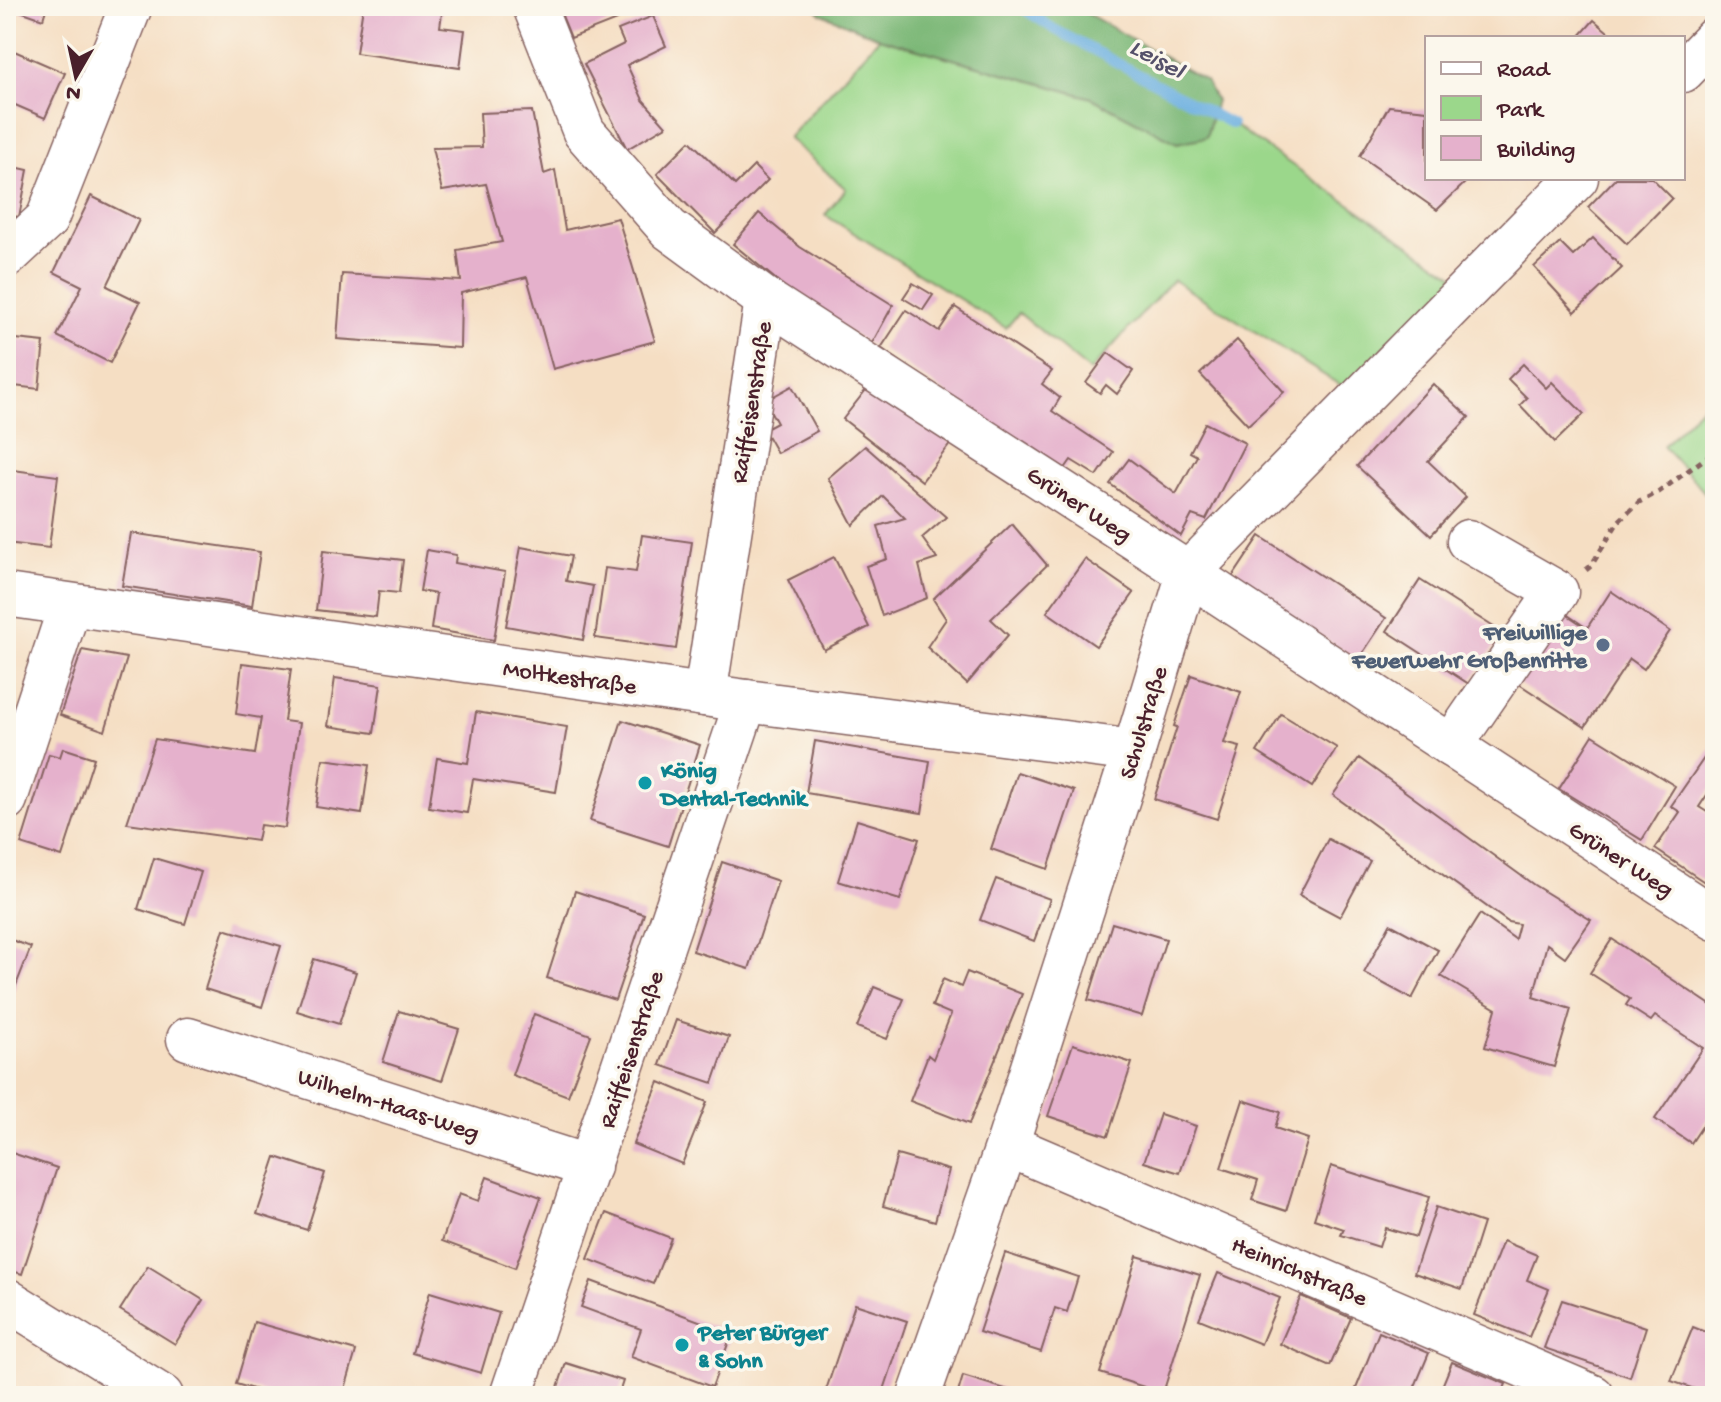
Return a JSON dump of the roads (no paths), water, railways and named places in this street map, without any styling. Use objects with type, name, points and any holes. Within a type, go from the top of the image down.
[{"type":"street","points":[[6,257],[47,219],[131,6]]},
{"type":"street","name":"Grüner Weg","points":[[534,6],[584,132],[669,229],[766,300],[1715,919]]},
{"type":"street","points":[[1685,69],[1715,38]]},
{"type":"street","name":"Schulstraße","points":[[919,1396],[1007,1145],[1188,573],[1575,180]]},
{"type":"street","name":"Raiffeisenstraße","points":[[705,695],[766,300]]},
{"type":"street","points":[[1451,746],[1557,592],[1468,541]]},
{"type":"street","name":"Moltkestraße","points":[[6,595],[746,701],[1134,751]]},
{"type":"street","points":[[6,799],[70,605]]},
{"type":"street","name":"Raiffeisenstraße","points":[[511,1396],[746,701]]},
{"type":"street","name":"Wilhelm-Haas-Weg","points":[[188,1039],[590,1167]]},
{"type":"street","name":"Heinrichstraße","points":[[1007,1145],[1593,1396]]},
{"type":"street","points":[[6,1299],[162,1396]]},
{"type":"waterway","name":"Leisel","points":[[1019,6],[1054,29],[1232,124]]},
{"type":"place","name":"Freiwillige Feuerwehr Großenritte","points":[[1603,645]]},
{"type":"place","name":"König Dental-Technik","points":[[645,783]]},
{"type":"place","name":"Peter Bürger & Sohn","points":[[682,1345]]}]
